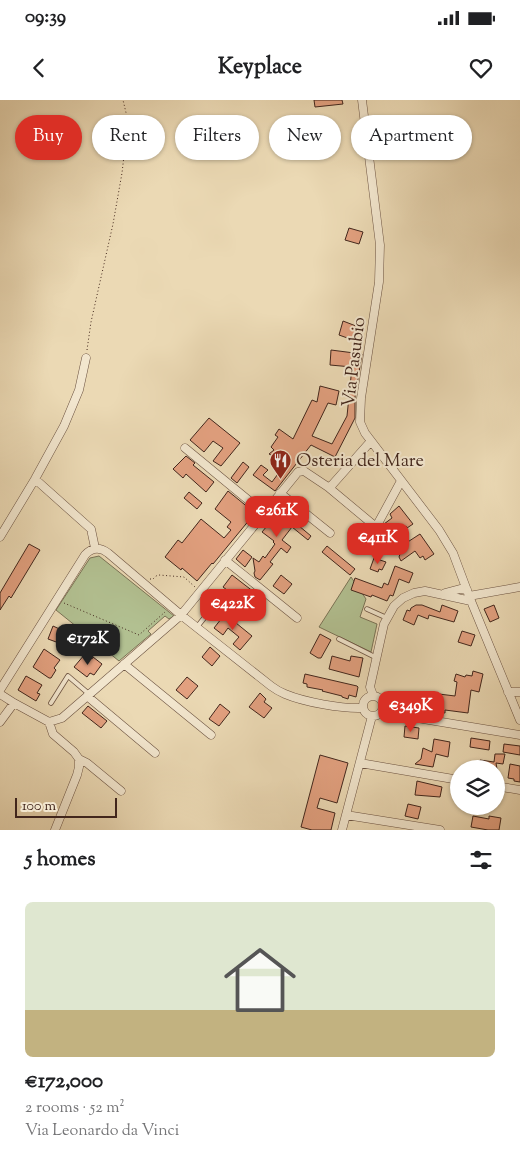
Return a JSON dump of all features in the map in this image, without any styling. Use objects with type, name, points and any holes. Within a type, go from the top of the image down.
[{"type":"street","name":"Via Pasubio","points":[[362,100],[380,245],[379,282],[361,398],[360,422],[365,433],[439,530],[453,553],[520,720]]},
{"type":"street","points":[[0,538],[64,426],[76,400],[86,358]]},
{"type":"street","points":[[328,487],[332,485],[371,441]]},
{"type":"street","points":[[184,448],[264,513]]},
{"type":"street","points":[[0,694],[14,704],[49,722],[62,718],[181,615],[298,472],[304,471],[328,487],[376,527],[401,480]]},
{"type":"street","points":[[35,479],[91,529],[95,548]]},
{"type":"street","points":[[280,493],[330,533]]},
{"type":"street","points":[[0,690],[85,554],[95,548],[108,553],[181,615],[271,686],[285,694],[305,700],[351,708],[363,708]]},
{"type":"street","points":[[225,560],[297,618]]},
{"type":"street","points":[[373,696],[370,687],[384,624],[394,606],[403,598],[425,591],[469,596],[520,587]]},
{"type":"street","points":[[440,594],[460,589],[469,596]]},
{"type":"street","points":[[124,664],[211,736]]},
{"type":"street","points":[[508,692],[520,692]]},
{"type":"street","points":[[88,695],[155,753]]},
{"type":"street","points":[[381,712],[383,704],[380,698],[373,696],[366,698],[363,708],[367,714],[372,716],[381,712],[520,735]]},
{"type":"street","points":[[0,722],[14,704]]},
{"type":"street","points":[[342,830],[372,716]]},
{"type":"street","points":[[49,722],[53,734],[74,752],[79,759],[87,763],[121,791]]},
{"type":"street","points":[[55,830],[78,775],[79,759]]},
{"type":"street","points":[[360,763],[450,778]]},
{"type":"street","points":[[505,788],[520,790]]},
{"type":"street","points":[[346,815],[440,830]]},
{"type":"lane","points":[[197,627],[216,603]]},
{"type":"lane","points":[[367,609],[387,618]]},
{"type":"lane","points":[[339,640],[377,658]]},
{"type":"lane","points":[[51,703],[68,676],[88,695]]},
{"type":"path","points":[[86,358],[122,174],[128,121],[123,100]]},
{"type":"path","points":[[147,578],[153,579],[159,575],[184,577],[200,591]]},
{"type":"path","points":[[61,601],[139,635],[171,606]]},
{"type":"green space","points":[[99,556],[174,616],[169,619],[165,616],[148,631],[151,634],[119,661],[56,610],[90,558]]},
{"type":"green space","points":[[351,577],[366,599],[360,617],[377,624],[371,652],[319,627]]},
{"type":"building","points":[[314,100],[342,100],[343,104],[315,107]]},
{"type":"building","points":[[349,228],[363,232],[359,244],[345,240]]},
{"type":"building","points":[[343,321],[356,326],[353,340],[339,335]]},
{"type":"building","points":[[331,350],[362,354],[355,397],[355,418],[335,457],[311,445],[275,491],[253,475],[261,465],[268,470],[263,475],[272,482],[286,463],[269,454],[274,450],[271,447],[278,437],[275,435],[279,429],[293,439],[312,400],[317,402],[320,386],[339,391],[336,405],[328,403],[312,436],[332,444],[347,416],[352,367],[330,365]]},
{"type":"building","points":[[209,418],[240,443],[221,466],[213,461],[223,448],[213,441],[204,452],[190,440]]},
{"type":"building","points":[[186,456],[195,463],[193,465],[214,482],[206,492],[186,474],[183,478],[173,469]]},
{"type":"building","points":[[243,462],[249,467],[237,483],[231,478]]},
{"type":"building","points":[[228,491],[255,513],[197,581],[165,557],[178,540],[182,543],[201,519],[224,538],[231,530],[227,527],[231,522],[215,509]]},
{"type":"building","points":[[189,492],[202,503],[197,509],[184,498]]},
{"type":"building","points":[[281,502],[291,510],[286,515],[311,536],[308,540],[292,527],[282,540],[291,547],[287,553],[281,548],[270,562],[273,564],[260,580],[255,577],[253,558],[259,562],[263,556],[265,558],[275,544],[274,541],[262,532],[277,514],[273,511]]},
{"type":"building","points":[[399,506],[413,524],[407,528],[406,526],[386,540],[382,538],[387,527],[384,524],[392,518],[390,514]]},
{"type":"building","points":[[420,534],[434,554],[425,560],[423,556],[420,558],[415,551],[401,561],[399,557],[403,545]]},
{"type":"building","points":[[29,544],[40,550],[11,598],[9,596],[0,610],[0,593]]},
{"type":"building","points":[[327,546],[355,569],[350,575],[322,552]]},
{"type":"building","points":[[243,550],[252,557],[245,567],[236,559]]},
{"type":"building","points":[[374,558],[386,562],[382,570],[379,569],[378,572],[370,569]]},
{"type":"building","points":[[395,566],[413,573],[409,583],[399,579],[393,596],[390,595],[387,601],[351,590],[355,578],[382,588],[384,583],[388,585]]},
{"type":"building","points":[[232,575],[254,592],[247,601],[237,593],[235,596],[223,587]]},
{"type":"building","points":[[281,575],[292,584],[284,594],[273,586]]},
{"type":"building","points":[[416,605],[422,605],[440,612],[442,605],[458,611],[454,622],[429,615],[428,619],[418,615],[414,625],[403,620],[407,610],[410,611]]},
{"type":"building","points":[[494,605],[499,618],[490,622],[484,609]]},
{"type":"building","points":[[225,614],[252,636],[240,650],[233,644],[239,637],[228,628],[223,635],[214,628]]},
{"type":"building","points":[[53,626],[66,632],[73,632],[74,647],[59,646],[59,643],[48,639]]},
{"type":"building","points":[[462,631],[475,635],[471,646],[458,642]]},
{"type":"building","points":[[320,634],[331,640],[321,658],[318,658],[310,653]]},
{"type":"building","points":[[210,647],[220,656],[212,666],[202,657]]},
{"type":"building","points":[[44,649],[60,660],[54,668],[56,670],[51,678],[33,667]]},
{"type":"building","points":[[85,654],[102,664],[94,675],[90,673],[87,677],[74,667]]},
{"type":"building","points":[[332,656],[350,661],[351,656],[363,658],[359,677],[329,669]]},
{"type":"building","points":[[473,671],[483,674],[479,692],[471,690],[468,713],[445,710],[445,713],[434,711],[424,703],[431,693],[455,696],[457,682],[454,681],[456,674],[465,677],[466,675],[472,676]]},
{"type":"building","points":[[305,674],[357,686],[356,697],[349,695],[348,699],[323,690],[307,687],[307,684],[303,683]]},
{"type":"building","points":[[26,676],[42,685],[37,693],[40,694],[36,701],[18,690]]},
{"type":"building","points":[[187,677],[198,686],[187,699],[176,690]]},
{"type":"building","points":[[260,693],[266,699],[264,702],[272,708],[264,718],[249,707]]},
{"type":"building","points":[[220,704],[230,712],[219,726],[209,719]]},
{"type":"building","points":[[88,706],[107,721],[101,728],[82,713]]},
{"type":"building","points":[[405,726],[419,728],[418,739],[404,737]]},
{"type":"building","points":[[471,738],[490,741],[489,750],[470,747]]},
{"type":"building","points":[[434,739],[450,742],[448,757],[436,754],[433,767],[415,764],[421,759],[423,748],[432,752]]},
{"type":"building","points":[[504,744],[520,746],[520,755],[503,752]]},
{"type":"building","points":[[495,754],[505,754],[504,760],[494,760]]},
{"type":"building","points":[[320,755],[348,763],[337,803],[320,798],[317,808],[335,813],[331,830],[312,830],[301,827]]},
{"type":"building","points":[[510,764],[520,766],[520,782],[508,778]]},
{"type":"building","points":[[417,781],[442,787],[440,797],[415,795]]},
{"type":"building","points":[[408,804],[421,807],[418,819],[405,816]]},
{"type":"building","points":[[473,816],[489,819],[489,816],[501,818],[499,830],[471,827]]},
{"type":"place","name":"Osteria del Mare","points":[[280,479]]}]
